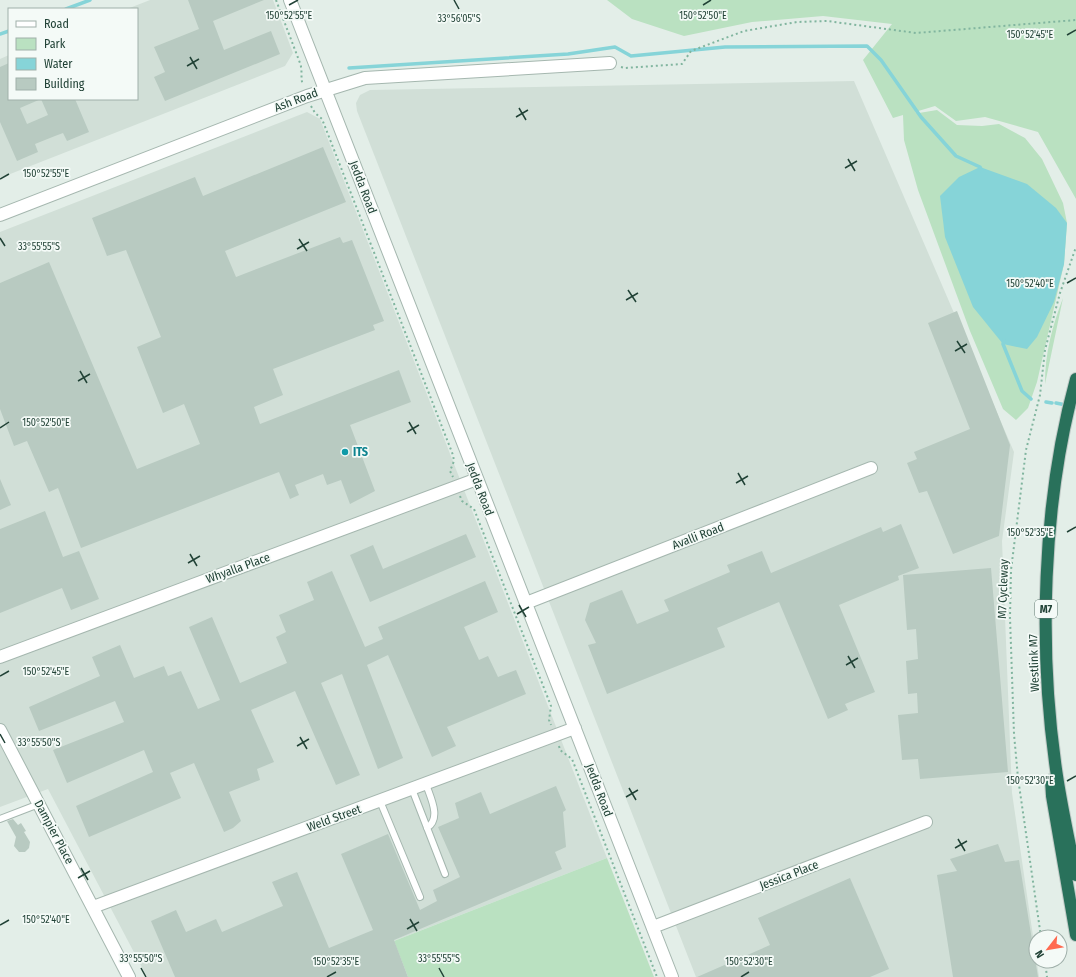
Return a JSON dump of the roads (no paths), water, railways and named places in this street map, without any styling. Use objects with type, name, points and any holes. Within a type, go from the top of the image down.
[{"type":"highway","name":"Westlink M7","points":[[1076,379],[1053,497],[1046,608],[1046,651],[1050,721],[1057,776],[1076,875]]},
{"type":"highway","points":[[1050,721],[1052,796],[1076,935]]},
{"type":"street","name":"Jedda Road","points":[[290,0],[672,977]]},
{"type":"street","name":"Ash Road","points":[[0,215],[326,90],[365,78],[610,63]]},
{"type":"street","name":"Avalli Road","points":[[526,603],[870,468]]},
{"type":"street","name":"Whyalla Place","points":[[0,657],[477,479]]},
{"type":"street","name":"Weld Street","points":[[93,907],[575,728]]},
{"type":"street","name":"Dampier Place","points":[[0,730],[129,977]]},
{"type":"street","name":"Jessica Place","points":[[653,928],[926,822]]},
{"type":"lane","points":[[426,784],[435,810],[435,819],[433,824],[428,828]]},
{"type":"lane","points":[[412,789],[445,874]]},
{"type":"lane","points":[[380,801],[420,897]]},
{"type":"lane","points":[[0,819],[39,804]]},
{"type":"water","points":[[980,167],[1027,184],[1056,208],[1067,223],[1064,264],[1054,302],[1037,337],[1027,349],[1003,344],[973,307],[945,237],[940,196],[959,177]]},
{"type":"waterway","points":[[69,8],[90,0]]},
{"type":"waterway","points":[[0,34],[8,31]]},
{"type":"waterway","points":[[349,68],[568,54],[615,47],[631,56],[725,47],[867,46],[881,60],[921,117],[956,156],[980,167],[982,171]]},
{"type":"waterway","points":[[1004,340],[1003,344],[1022,391],[1031,399]]},
{"type":"waterway","points":[[1046,402],[1052,403]]},
{"type":"waterway","points":[[1056,403],[1076,407]]},
{"type":"place","name":"ITS","points":[[345,452]]}]
